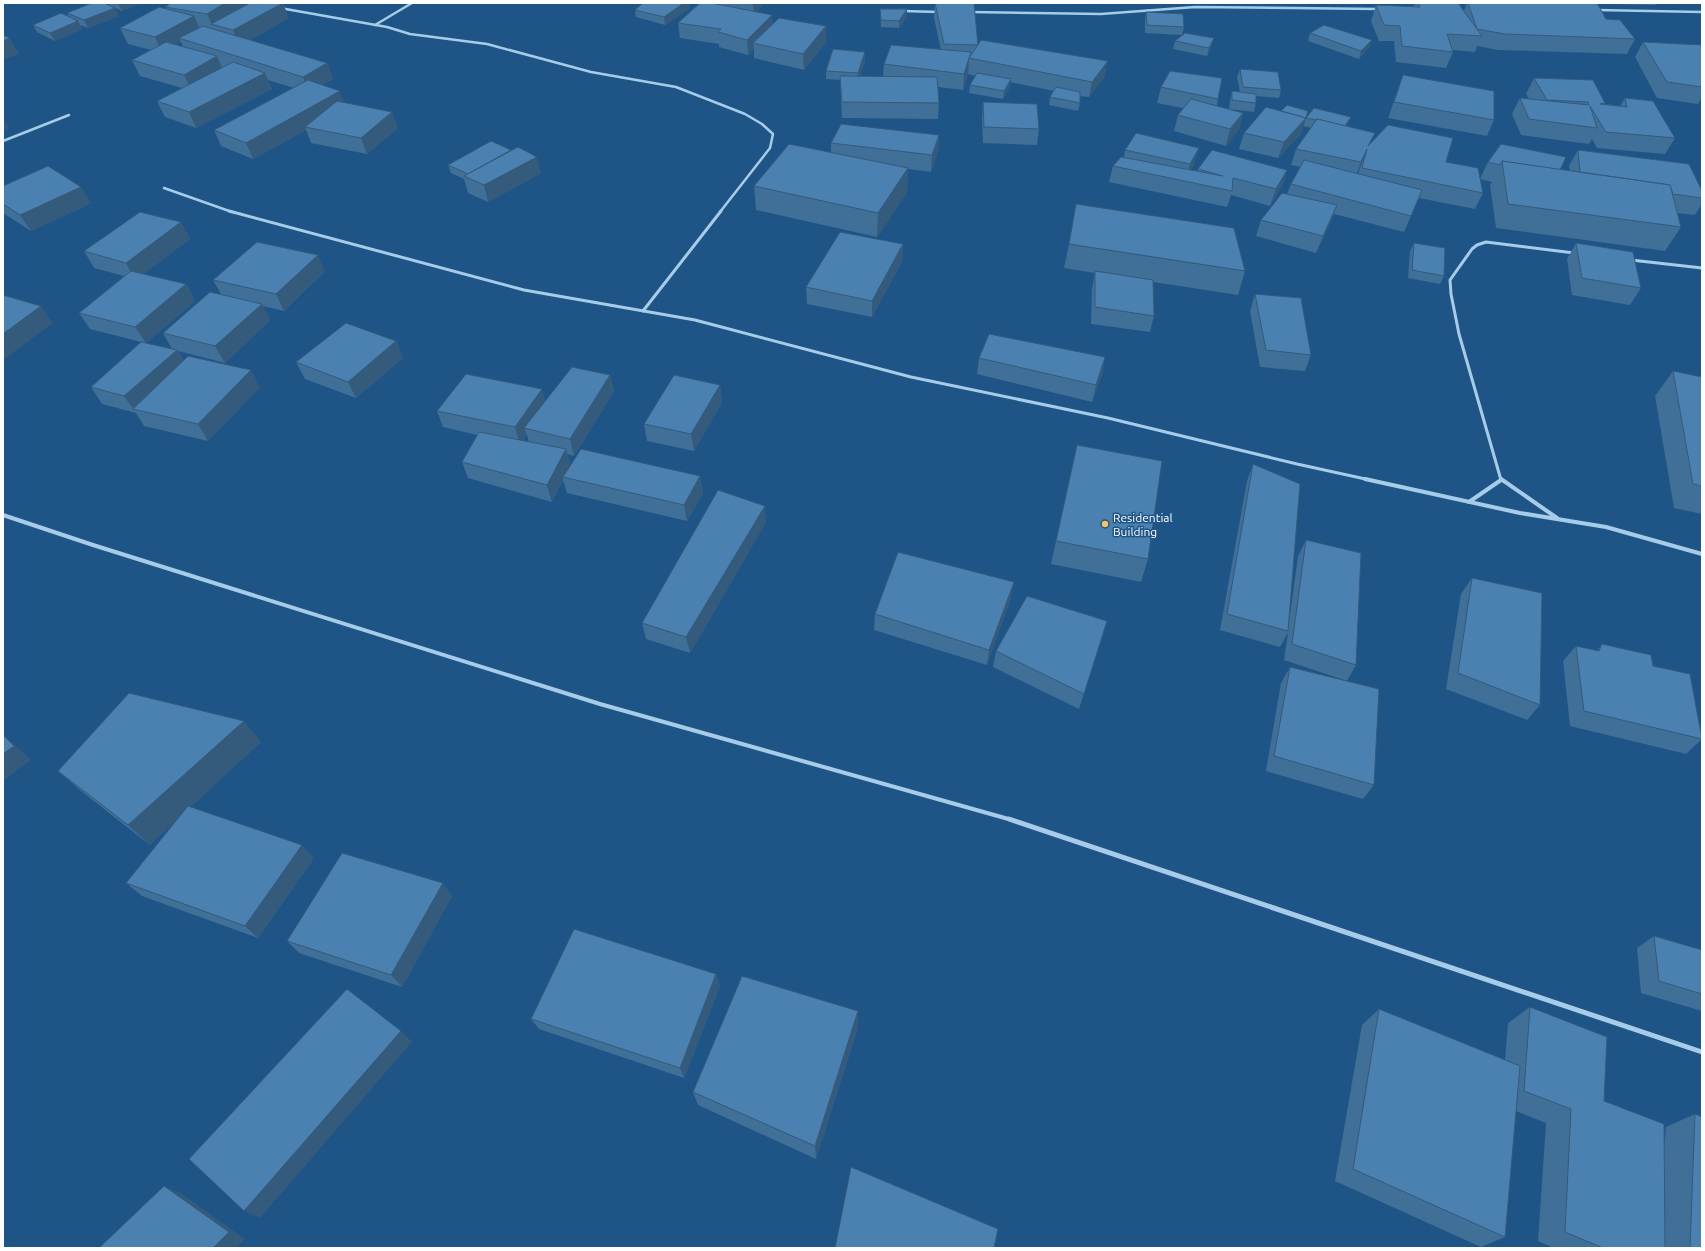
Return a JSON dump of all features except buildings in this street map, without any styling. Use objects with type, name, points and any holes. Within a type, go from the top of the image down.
[{"type":"street","points":[[375,25],[412,3]]},
{"type":"street","points":[[277,7],[375,25],[410,34],[487,44],[591,72],[676,87],[745,114],[762,124],[773,134],[770,148],[643,311]]},
{"type":"street","points":[[965,12],[1101,14],[1195,7],[1381,9]]},
{"type":"street","points":[[1592,10],[1702,12]]},
{"type":"street","points":[[901,11],[941,12]]},
{"type":"street","points":[[3,141],[69,116]]},
{"type":"street","points":[[164,188],[235,213],[524,290],[696,320],[911,377],[1108,418],[1297,464],[1469,502],[1559,520],[1606,527],[1702,554]]},
{"type":"street","points":[[1559,520],[1501,480],[1460,334],[1451,294],[1450,280],[1472,249],[1477,245],[1486,242],[1579,253]]},
{"type":"street","points":[[1625,259],[1702,268]]},
{"type":"street","points":[[1469,502],[1501,480]]},
{"type":"street","points":[[3,515],[92,545],[600,704],[1019,822],[1702,1052]]},
{"type":"place","name":"Residential Building","points":[[1105,524]]}]
